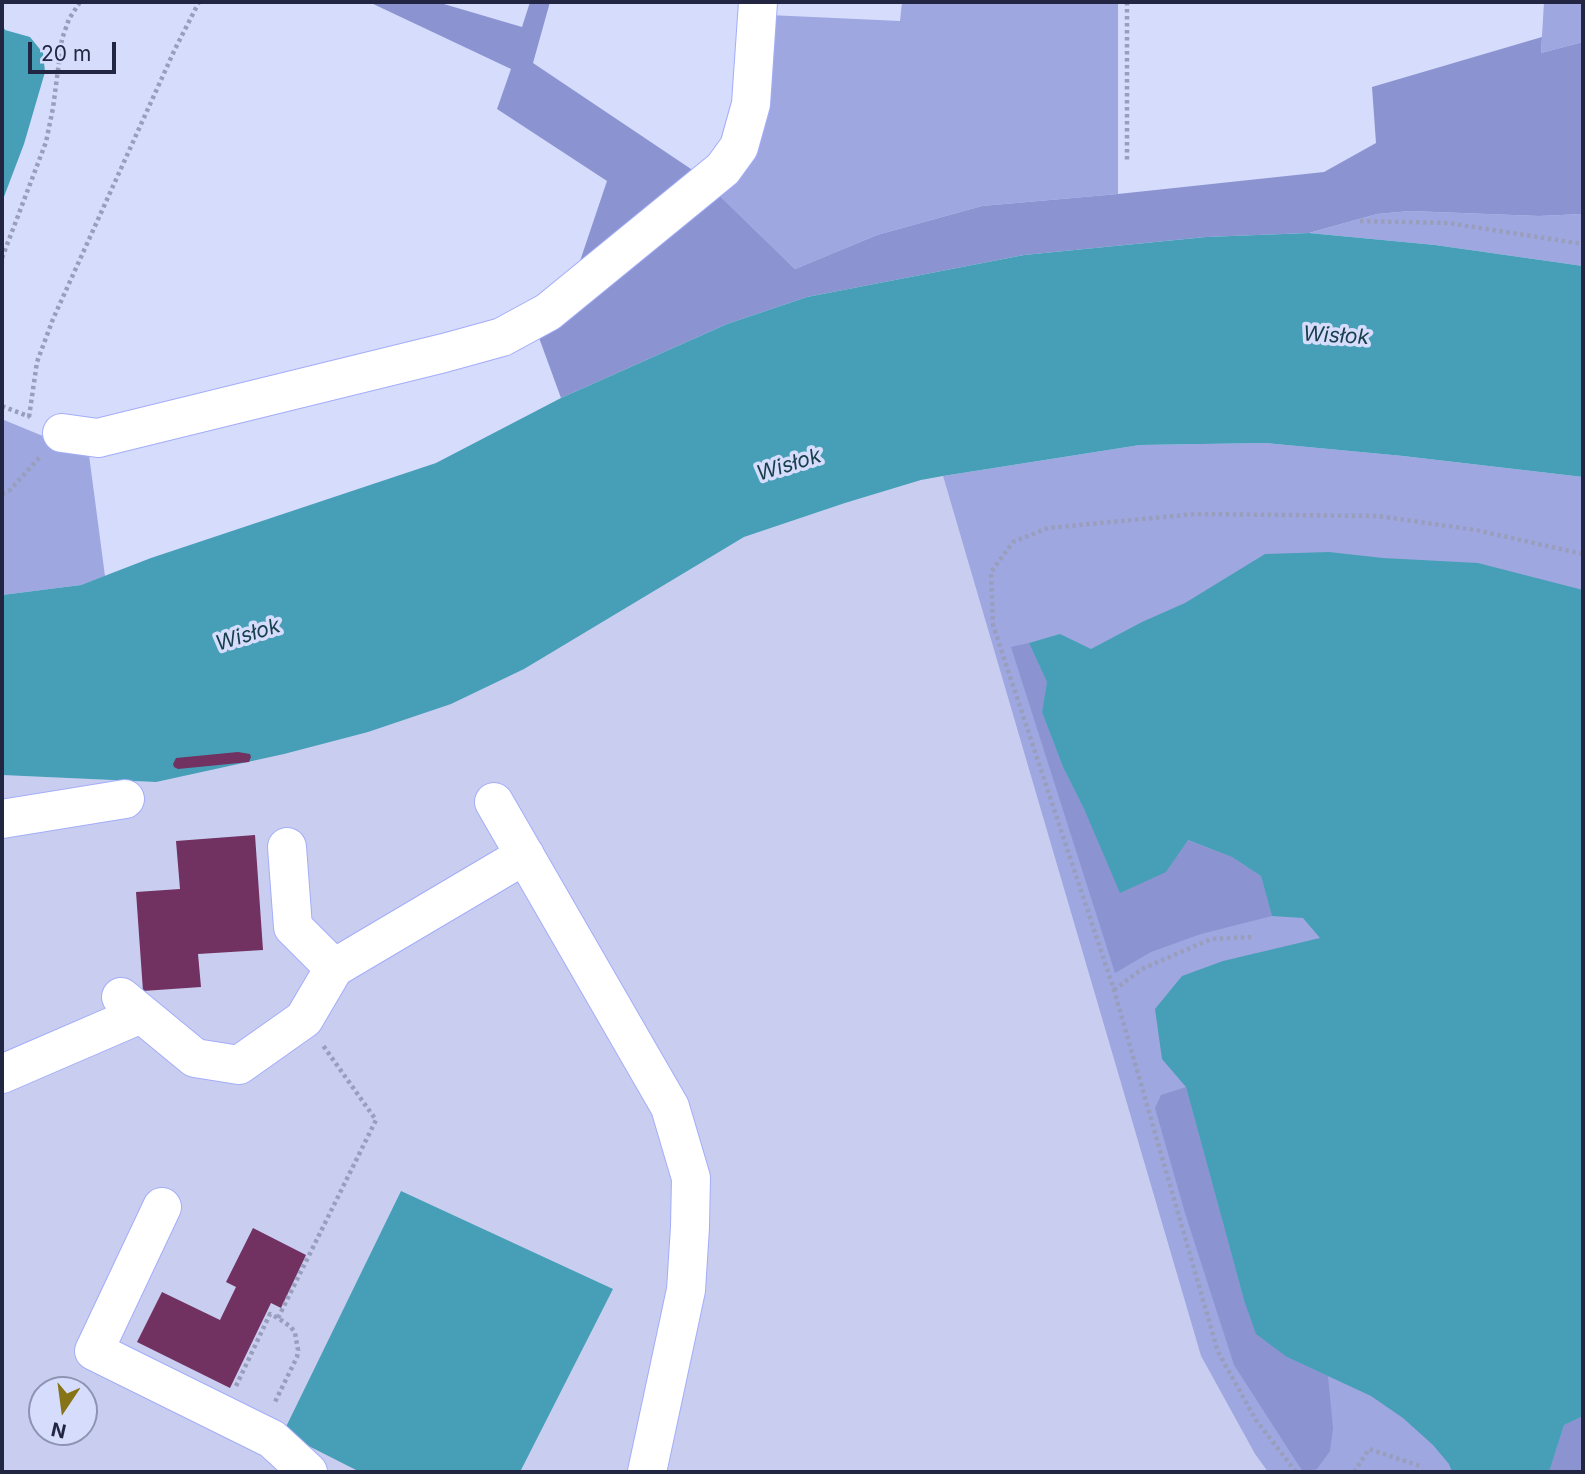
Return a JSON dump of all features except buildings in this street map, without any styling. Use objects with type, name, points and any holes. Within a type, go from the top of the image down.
[{"type":"lane","points":[[45,425],[98,438],[502,337],[548,312],[723,169],[739,147],[751,104],[758,2]]},
{"type":"lane","points":[[2,819],[125,799]]},
{"type":"lane","points":[[494,802],[670,1107],[691,1178],[686,1290],[647,1472]]},
{"type":"lane","points":[[287,847],[292,927],[334,968]]},
{"type":"lane","points":[[2,1074],[131,1005],[195,1058],[239,1065],[304,1019],[334,968],[525,855]]},
{"type":"lane","points":[[162,1207],[94,1351],[272,1439],[308,1472]]},
{"type":"path","points":[[2,258],[46,142],[62,38],[69,19],[80,2]]},
{"type":"path","points":[[2,494],[10,490],[45,425],[37,362],[53,319],[175,49],[199,2]]},
{"type":"path","points":[[1127,2],[1128,162]]},
{"type":"path","points":[[1360,221],[1448,223],[1583,244]]},
{"type":"path","points":[[1296,1472],[1255,1420],[1218,1352],[1114,990],[993,625],[991,572],[1013,542],[1048,528],[1195,513],[1378,516],[1476,530],[1583,554]]},
{"type":"path","points":[[1114,990],[1142,969],[1211,939],[1252,937]]},
{"type":"path","points":[[278,1318],[376,1120],[304,1019]]},
{"type":"path","points":[[222,1414],[270,1314],[291,1327],[298,1350],[260,1433]]},
{"type":"path","points":[[1354,1472],[1369,1449],[1423,1466]]},
{"type":"shaded area","points":[[369,2],[437,2],[522,27],[530,2],[550,2],[533,63],[694,171],[589,266],[580,261],[607,181],[497,109],[511,69]]},
{"type":"shaded area","points":[[902,2],[1118,2],[1118,194],[982,206],[877,235],[795,269],[720,196],[769,15],[900,21]]},
{"type":"shaded area","points":[[1544,2],[1583,2],[1583,42],[1541,53]]},
{"type":"shaded area","points":[[1542,37],[1541,53],[1583,42],[1583,214],[1539,216],[1410,211],[1377,214],[1309,233],[1206,237],[1024,255],[807,297],[727,324],[561,398],[538,335],[720,196],[795,269],[877,235],[982,206],[1324,172],[1376,143],[1372,87]]},
{"type":"shaded area","points":[[1410,211],[1539,216],[1583,214],[1583,266],[1435,245],[1309,233],[1377,214]]},
{"type":"shaded area","points":[[4,420],[89,455],[105,576],[81,585],[2,595]]},
{"type":"shaded area","points":[[1265,443],[1583,477],[1583,1472],[1268,1472],[1255,1454],[1201,1356],[943,476],[1140,445]]},
{"type":"shaded area","points":[[943,476],[1201,1356],[1255,1454],[1268,1472],[2,1472],[2,775],[156,782],[683,573],[744,537],[845,503]]},
{"type":"shaded area","points":[[1029,643],[1047,682],[1042,712],[1063,767],[1085,811],[1166,872],[1187,840],[1232,857],[1261,876],[1272,916],[1201,934],[1151,952],[1115,973],[1011,647]]},
{"type":"shaded area","points":[[1186,1087],[1244,1300],[1287,1357],[1328,1376],[1333,1428],[1330,1451],[1317,1469],[1303,1472],[1234,1365],[1185,1213],[1155,1108],[1161,1095]]},
{"type":"shaded area","points":[[1583,1416],[1583,1472],[1549,1472],[1564,1425]]},
{"type":"water","points":[[2,24],[5,30],[30,37],[43,53],[45,72],[24,144],[2,202]]},
{"type":"water","name":"Wisłok","points":[[1309,233],[1435,245],[1583,266],[1583,477],[1265,443],[1140,445],[921,480],[744,537],[524,669],[451,704],[368,732],[284,754],[156,782],[2,775],[2,595],[81,585],[151,558],[436,463],[561,398],[727,324],[807,297],[1024,255],[1206,237]]},
{"type":"water","points":[[1329,552],[1478,563],[1583,590],[1583,1416],[1564,1425],[1549,1472],[1452,1472],[1449,1464],[1433,1445],[1403,1418],[1371,1396],[1287,1357],[1256,1334],[1244,1300],[1186,1087],[1162,1059],[1155,1009],[1182,976],[1223,961],[1320,938],[1303,918],[1272,916],[1261,876],[1232,857],[1188,840],[1166,872],[1120,893],[1063,767],[1042,712],[1047,682],[1029,643],[1060,634],[1091,649],[1185,603],[1265,554]]},
{"type":"water","points":[[401,1191],[613,1289],[520,1472],[360,1472],[283,1433]]}]
